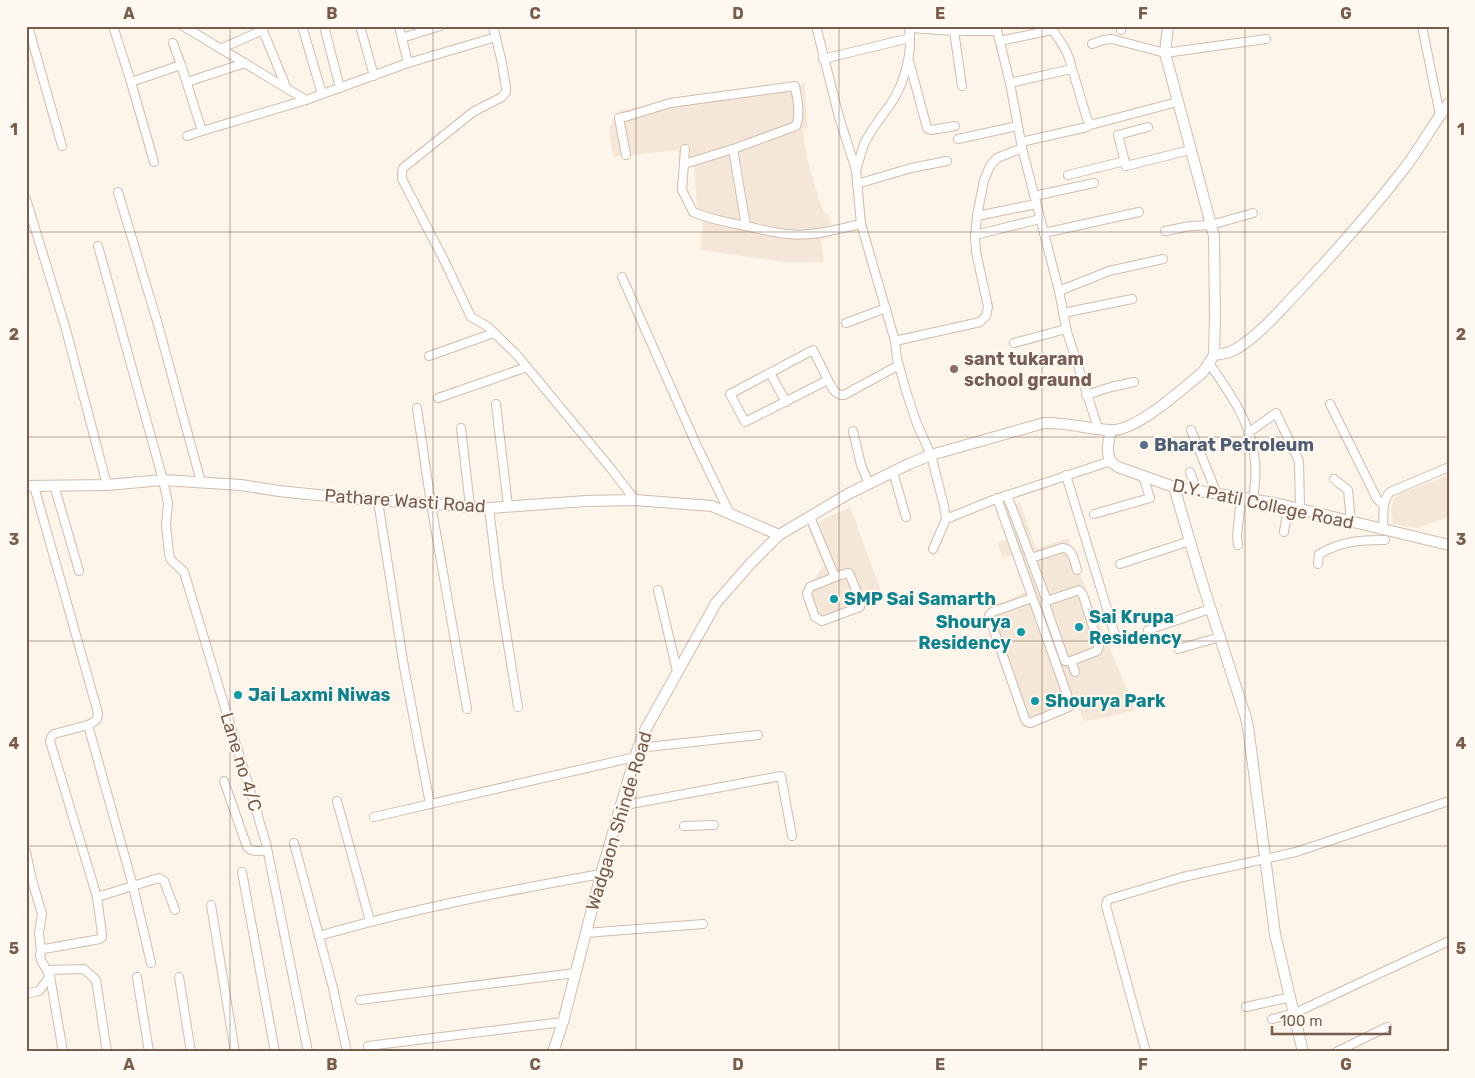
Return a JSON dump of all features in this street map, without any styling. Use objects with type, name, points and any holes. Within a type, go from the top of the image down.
[{"type":"street","points":[[28,26],[62,146]]},
{"type":"street","points":[[113,26],[154,162]]},
{"type":"street","points":[[182,26],[306,100]]},
{"type":"street","points":[[302,26],[322,94]]},
{"type":"street","points":[[324,26],[340,88]]},
{"type":"street","points":[[360,26],[374,76]]},
{"type":"street","points":[[399,26],[408,63]]},
{"type":"street","points":[[402,38],[440,26]]},
{"type":"street","points":[[494,26],[506,92],[502,97],[473,112],[403,168],[402,179],[445,262],[468,313],[494,333],[517,355],[635,500]]},
{"type":"street","points":[[816,26],[839,117],[856,170],[861,224],[895,341],[899,365],[917,424],[931,455],[946,519],[934,549]]},
{"type":"street","points":[[946,519],[997,498],[1111,461],[1108,445],[1111,431],[1127,428],[1142,420],[1203,372],[1211,359],[1215,316],[1214,236],[1164,53],[1168,26]]},
{"type":"street","points":[[1422,26],[1440,115]]},
{"type":"street","points":[[856,170],[865,143],[880,117],[891,103],[905,73],[909,61],[910,27],[954,31],[996,28],[1010,83],[1021,145],[1059,291],[1066,329],[1098,428]]},
{"type":"street","points":[[220,48],[262,28],[287,89]]},
{"type":"street","points":[[1000,41],[1051,28],[1070,58],[1087,119],[1092,124]]},
{"type":"street","points":[[954,31],[962,86]]},
{"type":"street","points":[[187,136],[306,100],[408,63],[496,37]]},
{"type":"street","points":[[824,59],[910,38]]},
{"type":"street","points":[[1092,44],[1112,39],[1164,53],[1266,39]]},
{"type":"street","points":[[173,43],[202,131]]},
{"type":"street","points":[[909,61],[927,128],[931,130],[955,126]]},
{"type":"street","points":[[187,82],[245,63]]},
{"type":"street","points":[[131,82],[181,65]]},
{"type":"street","points":[[1010,83],[1072,70]]},
{"type":"street","points":[[626,155],[619,118],[670,103],[795,86],[798,110],[796,126],[733,149],[684,164]]},
{"type":"street","points":[[895,341],[980,322],[986,316],[988,307],[976,252],[975,235],[984,180],[990,166],[997,158],[1021,145],[1177,102]]},
{"type":"street","points":[[1211,359],[1233,351],[1250,339],[1281,310],[1372,210],[1406,167],[1449,103]]},
{"type":"street","points":[[958,139],[1018,126]]},
{"type":"street","points":[[1148,127],[1118,135],[1126,166],[1190,150]]},
{"type":"street","points":[[684,149],[682,190],[693,212],[709,219],[790,235],[825,232],[861,224]]},
{"type":"street","points":[[733,149],[746,226]]},
{"type":"street","points":[[857,184],[911,168],[947,161]]},
{"type":"street","points":[[1068,175],[1125,161]]},
{"type":"street","points":[[1034,196],[1094,183]]},
{"type":"street","points":[[118,192],[157,321],[201,482]]},
{"type":"street","points":[[26,199],[65,326],[107,485]]},
{"type":"street","points":[[977,216],[1036,204]]},
{"type":"street","points":[[1044,233],[1139,212]]},
{"type":"street","points":[[1165,231],[1190,226],[1210,225],[1253,213]]},
{"type":"street","points":[[975,235],[1040,219]]},
{"type":"street","name":"Lane no 4/C","points":[[98,246],[163,480],[168,504],[166,525],[169,554],[171,560],[184,572],[267,850],[308,1052]]},
{"type":"street","points":[[1059,291],[1109,272],[1163,259]]},
{"type":"street","points":[[622,277],[696,444],[730,514]]},
{"type":"street","points":[[1063,313],[1132,299]]},
{"type":"street","points":[[846,323],[886,308]]},
{"type":"street","points":[[1014,343],[1066,329]]},
{"type":"street","points":[[429,356],[494,333]]},
{"type":"street","points":[[828,380],[745,422],[730,394],[812,350],[839,396],[844,396],[899,365]]},
{"type":"street","points":[[1211,359],[1240,410],[1248,432],[1254,453],[1256,475],[1253,500]]},
{"type":"street","points":[[438,398],[527,367]]},
{"type":"street","points":[[770,373],[786,402]]},
{"type":"street","points":[[1086,395],[1134,382]]},
{"type":"street","points":[[496,404],[508,506]]},
{"type":"street","points":[[1330,404],[1377,499],[1384,503]]},
{"type":"street","points":[[417,408],[431,504],[467,709]]},
{"type":"street","points":[[1248,432],[1276,413],[1299,461],[1300,509]]},
{"type":"street","name":"Wadgaon Shinde Road","points":[[553,1052],[563,1022],[600,874],[643,734],[716,603],[751,563],[779,535],[848,494],[931,455],[1044,423],[1111,431]]},
{"type":"street","points":[[461,428],[470,506]]},
{"type":"street","points":[[1191,430],[1217,494]]},
{"type":"street","points":[[853,431],[861,465],[868,484]]},
{"type":"street","name":"D.Y. Patil College Road","points":[[1111,461],[1118,467],[1174,487],[1288,506],[1351,522],[1384,535],[1449,545]]},
{"type":"street","points":[[1318,564],[1319,554],[1334,546],[1384,535],[1384,503],[1386,496],[1390,492],[1449,467]]},
{"type":"street","points":[[893,472],[906,517]]},
{"type":"street","points":[[1190,472],[1197,491]]},
{"type":"street","points":[[1066,475],[1115,635]]},
{"type":"street","points":[[1094,514],[1150,498],[1143,476]]},
{"type":"street","points":[[1334,479],[1348,490],[1351,522]]},
{"type":"street","name":"Pathare Wasti Road","points":[[30,486],[107,485],[163,480],[240,485],[378,501],[489,508],[586,501],[635,500],[712,506],[779,535]]},
{"type":"street","points":[[30,486],[98,713],[98,718],[95,721],[88,725],[54,734],[50,741],[97,897],[102,937],[100,939],[44,949],[41,952]]},
{"type":"street","points":[[54,486],[79,571]]},
{"type":"street","points":[[1174,487],[1210,609],[1246,718],[1274,934],[1295,1013],[1303,1052]]},
{"type":"street","points":[[1007,495],[1047,601],[1045,604],[1046,609],[1065,661],[1071,661],[1099,649],[1083,595],[1079,590],[1047,601]]},
{"type":"street","points":[[997,498],[1070,705],[1030,723],[1025,719],[989,616],[992,612],[1032,598]]},
{"type":"street","points":[[1238,545],[1237,536],[1241,498]]},
{"type":"street","points":[[378,501],[404,667],[430,804]]},
{"type":"street","points":[[1284,532],[1288,506]]},
{"type":"street","points":[[489,508],[498,582],[518,707]]},
{"type":"street","points":[[810,517],[836,577]]},
{"type":"street","points":[[1120,564],[1190,541]]},
{"type":"street","points":[[1031,558],[1067,548],[1070,550],[1077,570]]},
{"type":"street","points":[[846,572],[849,573],[861,604],[860,607],[822,622],[815,617],[807,594],[810,587],[836,577],[846,572]]},
{"type":"street","points":[[658,590],[677,671]]},
{"type":"street","points":[[1148,630],[1210,609]]},
{"type":"street","points":[[1178,649],[1220,637]]},
{"type":"street","points":[[1071,661],[1075,672]]},
{"type":"street","points":[[88,725],[133,886],[151,963]]},
{"type":"street","points":[[374,817],[636,752],[758,735]]},
{"type":"street","points":[[620,806],[781,776],[792,836]]},
{"type":"street","points":[[224,781],[247,847],[256,852],[267,850]]},
{"type":"street","points":[[337,800],[370,920]]},
{"type":"street","points":[[1146,1052],[1106,906],[1110,898],[1183,877],[1296,852],[1449,801]]},
{"type":"street","points":[[684,826],[714,826]]},
{"type":"street","points":[[294,843],[333,988],[347,1052]]},
{"type":"street","points":[[26,852],[42,914],[39,933],[41,960],[49,973],[63,1052]]},
{"type":"street","points":[[242,872],[275,1052]]},
{"type":"street","points":[[319,936],[370,920],[485,895],[600,874]]},
{"type":"street","points":[[97,897],[159,878],[162,879],[175,910]]},
{"type":"street","points":[[211,905],[235,1052]]},
{"type":"street","points":[[585,933],[703,924]]},
{"type":"street","points":[[1272,1019],[1295,1013],[1449,941]]},
{"type":"street","points":[[49,973],[84,969],[96,980],[107,1052]]},
{"type":"street","points":[[26,994],[39,991],[49,973]]},
{"type":"street","points":[[360,1000],[575,973]]},
{"type":"street","points":[[137,977],[149,1052]]},
{"type":"street","points":[[179,977],[192,1052]]},
{"type":"street","points":[[1246,1007],[1291,997]]},
{"type":"street","points":[[368,1046],[563,1022]]},
{"type":"street","points":[[1336,1052],[1387,1027]]},
{"type":"shaded area","points":[[805,84],[808,128],[802,129],[807,158],[819,199],[824,212],[828,214],[831,224],[828,225],[830,238],[821,240],[824,262],[789,263],[700,250],[704,214],[697,207],[694,167],[680,168],[678,150],[613,157],[609,127],[620,110]]},
{"type":"shaded area","points":[[1449,475],[1449,517],[1417,528],[1393,524],[1391,507],[1394,498],[1399,494]]},
{"type":"shaded area","points":[[1020,502],[1036,549],[1068,538],[1081,576],[1135,710],[1084,721],[1078,708],[1024,728],[983,612],[1027,591],[1014,555],[1003,558],[998,543],[1007,540],[997,512]]},
{"type":"shaded area","points":[[850,507],[883,596],[818,626],[804,593],[824,566],[808,527]]},
{"type":"place","name":"sant tukaram school graund","points":[[954,369]]},
{"type":"place","name":"Bharat Petroleum","points":[[1144,445]]},
{"type":"place","name":"SMP Sai Samarth","points":[[834,599]]},
{"type":"place","name":"Sai Krupa Residency","points":[[1079,627]]},
{"type":"place","name":"Shourya Residency","points":[[1021,632]]},
{"type":"place","name":"Jai Laxmi Niwas","points":[[238,695]]},
{"type":"place","name":"Shourya Park","points":[[1035,701]]}]
